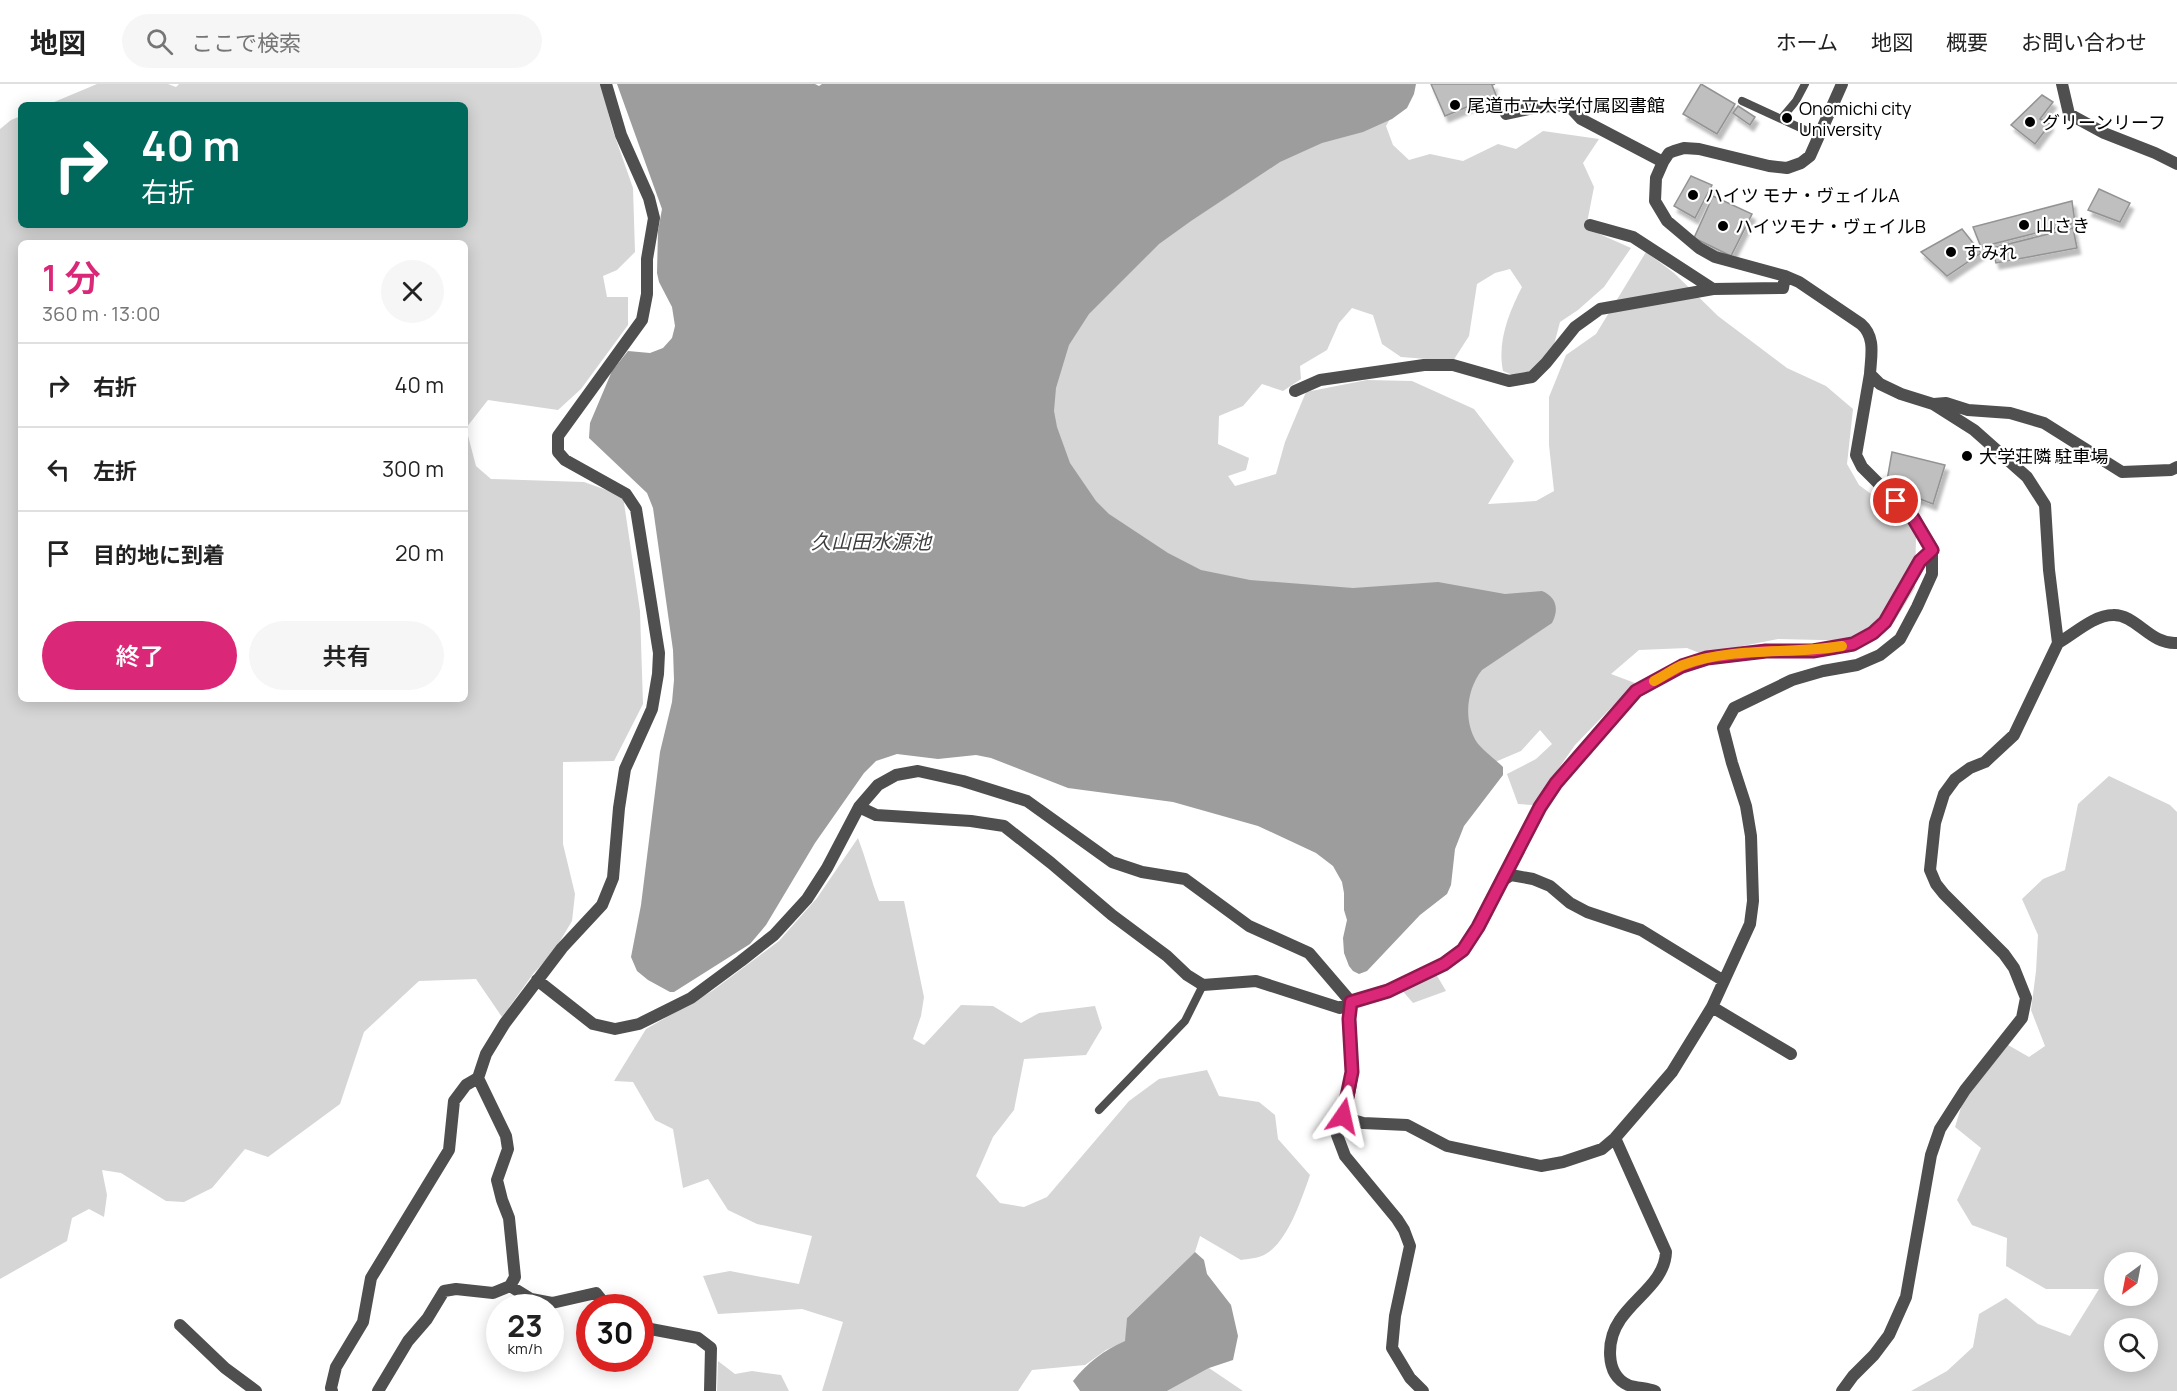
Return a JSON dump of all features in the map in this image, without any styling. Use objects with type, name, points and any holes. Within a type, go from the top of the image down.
[{"type":"street","points":[[378,1391],[408,1341],[427,1318],[444,1291],[456,1289],[493,1293],[510,1286],[515,1277],[510,1218],[497,1180],[507,1149],[506,1136],[478,1078],[486,1054],[505,1023],[562,948],[602,905],[613,878],[625,769],[651,709],[658,674],[659,653],[636,509],[626,494],[565,460],[558,452],[558,436],[642,320],[647,294],[647,259],[654,218],[649,198],[621,135],[606,84]]},
{"type":"street","points":[[1343,1116],[1363,1123],[1407,1125],[1447,1146],[1541,1166],[1563,1162],[1602,1149],[1615,1138],[1672,1072],[1712,1007],[1750,924],[1753,901],[1751,836],[1746,806],[1723,728],[1734,708],[1792,680],[1857,665],[1880,656],[1900,639],[1917,607],[1932,574],[1932,550],[1913,518],[1862,467],[1856,455],[1870,374],[1872,344],[1867,329],[1799,282],[1715,257],[1699,248],[1667,221],[1655,201],[1656,178],[1663,162],[1670,153],[1684,148],[1699,149],[1787,168],[1801,163],[1810,156],[1842,84]]},
{"type":"street","points":[[2062,84],[2068,114],[2104,133],[2177,164]]},
{"type":"street","points":[[1506,114],[1568,105],[1581,119],[1663,162]]},
{"type":"street","points":[[1590,225],[1633,237],[1713,289]]},
{"type":"street","points":[[1295,391],[1320,380],[1424,365],[1453,366],[1509,381],[1532,377],[1575,327],[1600,309],[1713,289],[1783,288],[1785,276]]},
{"type":"street","points":[[1870,374],[1880,384],[1901,394],[1933,404],[1974,430],[2027,477],[2044,505],[2058,644]]},
{"type":"street","points":[[1933,404],[1946,403],[1968,410],[2010,413],[2044,423],[2122,472],[2171,470],[2177,467]]},
{"type":"street","points":[[859,807],[876,815],[971,820],[1004,826],[1112,915],[1167,956],[1187,975],[1203,985],[1256,981],[1340,1008],[1351,1002],[1388,991],[1444,964],[1463,950],[1478,927],[1540,807],[1556,783],[1636,691],[1682,666],[1707,658],[1766,651],[1813,651],[1853,644],[1873,633],[1885,622],[1920,561],[1932,550]]},
{"type":"street","points":[[1842,1391],[1852,1376],[1874,1355],[1889,1335],[1906,1297],[1931,1155],[1940,1129],[1965,1090],[2022,1018],[2026,998],[2014,968],[2004,954],[1944,894],[1936,884],[1930,870],[1935,823],[1944,794],[1955,779],[1970,768],[1985,762],[2014,735],[2058,644],[2097,619],[2113,615],[2124,617],[2154,639],[2177,643]]},
{"type":"street","points":[[537,980],[593,1023],[615,1029],[639,1024],[691,998],[774,935],[807,899],[827,868],[859,807],[878,785],[896,775],[918,771],[963,780],[1027,801],[1112,862],[1142,872],[1185,879],[1249,926],[1309,953],[1351,1002],[1349,1019],[1352,1072],[1337,1135],[1345,1156],[1397,1219],[1410,1246],[1395,1316],[1392,1348],[1410,1378],[1423,1391]]},
{"type":"street","points":[[1502,881],[1511,875],[1533,879],[1550,886],[1570,903],[1587,912],[1641,930],[1724,981]]},
{"type":"street","points":[[1712,1007],[1791,1054]]},
{"type":"street","points":[[332,1391],[336,1367],[363,1322],[371,1278],[448,1150],[454,1101],[466,1084],[478,1078]]},
{"type":"street","points":[[1615,1138],[1666,1252],[1666,1264],[1619,1321],[1611,1342],[1610,1362],[1612,1372],[1628,1384],[1655,1391]]},
{"type":"street","points":[[510,1286],[531,1299],[552,1303],[576,1298]]},
{"type":"street","points":[[180,1325],[225,1368],[256,1391]]},
{"type":"street","points":[[654,1330],[698,1338],[711,1348],[710,1391]]},
{"type":"lane","points":[[1781,119],[1796,101],[1805,84]]},
{"type":"lane","points":[[1742,101],[1805,130],[1820,134]]},
{"type":"lane","points":[[1099,1110],[1185,1021],[1203,985]]},
{"type":"shaded area","points":[[97,84],[168,84],[176,87],[179,84],[601,84],[612,128],[633,188],[635,252],[617,270],[603,276],[607,297],[628,297],[628,325],[581,389],[558,410],[488,400],[468,425],[468,240],[18,240],[18,702],[468,702],[468,436],[476,466],[491,479],[584,482],[623,496],[640,611],[643,704],[614,761],[563,762],[563,844],[575,894],[572,921],[554,951],[533,974],[502,1017],[476,979],[419,981],[364,1032],[340,1104],[268,1157],[245,1149],[212,1188],[184,1202],[166,1201],[121,1173],[102,1170],[107,1195],[104,1217],[89,1209],[72,1218],[67,1241],[0,1279],[0,129],[18,117],[18,228],[468,228],[468,102],[54,102]]},
{"type":"shaded area","points":[[1402,98],[1386,126],[1393,145],[1409,160],[1430,154],[1463,161],[1498,144],[1516,149],[1543,131],[1599,139],[1583,163],[1594,187],[1586,228],[1631,248],[1604,287],[1578,310],[1560,322],[1549,364],[1522,379],[1503,371],[1502,349],[1505,328],[1522,287],[1510,269],[1495,273],[1477,284],[1469,336],[1453,361],[1401,357],[1382,344],[1373,315],[1352,308],[1339,323],[1327,350],[1300,366],[1301,379],[1283,391],[1262,384],[1243,406],[1219,416],[1218,444],[1249,458],[1246,470],[1228,476],[1235,486],[1276,474],[1285,442],[1306,392],[1367,380],[1412,381],[1474,409],[1514,461],[1488,504],[1536,501],[1554,491],[1549,445],[1549,397],[1566,355],[1596,334],[1646,252],[1674,273],[1718,316],[1787,368],[1826,386],[1853,409],[1847,464],[1859,485],[1902,517],[1916,535],[1915,588],[1894,622],[1877,638],[1864,641],[1778,639],[1702,654],[1687,648],[1639,650],[1611,674],[1635,683],[1575,745],[1533,805],[1518,804],[1507,774],[1536,759],[1552,744],[1540,730],[1521,751],[1495,762],[1456,727],[1505,594],[1224,588],[1062,492],[1042,361],[1156,215]]},
{"type":"shaded area","points":[[2109,776],[2170,805],[2177,812],[2177,1391],[1911,1391],[1947,1371],[1973,1347],[1979,1314],[2006,1298],[2038,1324],[2070,1336],[2099,1289],[2046,1289],[2006,1266],[2007,1238],[1972,1225],[1957,1200],[1981,1148],[1955,1127],[1963,1101],[2008,1045],[2029,1057],[2045,1046],[2031,1010],[2038,935],[2022,899],[2043,879],[2065,870],[2078,804]]},
{"type":"shaded area","points":[[858,838],[879,901],[904,901],[924,997],[921,1016],[913,1039],[924,1045],[961,1005],[993,1006],[1021,1023],[1039,1013],[1095,1006],[1102,1028],[1086,1055],[1024,1059],[1014,1110],[993,1137],[976,1176],[1000,1203],[1024,1207],[1047,1197],[1129,1101],[1159,1079],[1207,1070],[1219,1096],[1259,1102],[1275,1115],[1278,1139],[1310,1175],[1293,1220],[1280,1241],[1262,1256],[1241,1260],[1200,1236],[1195,1252],[1127,1318],[1126,1341],[1106,1350],[1085,1365],[1032,1370],[1018,1391],[822,1391],[843,1322],[802,1309],[718,1314],[703,1276],[730,1271],[799,1284],[812,1236],[757,1224],[728,1210],[708,1179],[683,1188],[673,1129],[655,1120],[633,1082],[614,1081],[646,1029],[712,991],[779,941],[817,898]]},
{"type":"shaded area","points":[[1436,974],[1446,991],[1413,1003],[1400,988]]},
{"type":"shaded area","points":[[718,1361],[735,1374],[752,1371],[781,1375],[789,1391],[717,1391]]},
{"type":"shaded area","points":[[1209,1368],[1243,1391],[1167,1391]]},
{"type":"water","name":"久山田水源池","points":[[617,84],[815,84],[819,86],[822,84],[1416,84],[1407,108],[1392,119],[1363,132],[1322,143],[1280,162],[1159,244],[1089,314],[1069,345],[1056,388],[1054,411],[1057,427],[1070,463],[1096,501],[1109,514],[1168,553],[1201,570],[1250,580],[1353,588],[1438,582],[1505,594],[1542,591],[1554,600],[1556,613],[1552,623],[1482,670],[1473,686],[1468,704],[1472,732],[1478,744],[1503,767],[1503,775],[1464,826],[1455,849],[1451,885],[1447,894],[1420,915],[1367,971],[1359,974],[1353,971],[1344,953],[1343,938],[1347,920],[1344,910],[1344,893],[1342,882],[1333,866],[1316,853],[1258,826],[1173,802],[1068,788],[991,758],[976,755],[938,759],[897,754],[876,761],[864,773],[815,843],[766,925],[750,944],[674,992],[648,980],[637,971],[631,957],[641,905],[660,752],[672,702],[673,650],[653,508],[647,493],[589,438],[590,423],[612,371],[628,351],[650,353],[663,348],[672,338],[675,326],[672,307],[659,282],[657,273],[658,231],[662,209]]},
{"type":"water","points":[[1195,1252],[1204,1260],[1207,1274],[1231,1305],[1238,1336],[1233,1360],[1209,1368],[1167,1391],[1080,1391],[1073,1381],[1096,1358],[1125,1341],[1127,1318]]},
{"type":"building","name":"尾道市立大学付属図書館","points":[[1431,84],[1495,84],[1492,85],[1496,95],[1445,116]]},
{"type":"building","points":[[1701,84],[1735,104],[1717,134],[1683,114]]},
{"type":"building","name":"グリーンリーフ","points":[[2042,95],[2053,102],[2040,119],[2050,124],[2035,144],[2011,125]]},
{"type":"building","points":[[1738,106],[1755,117],[1750,125],[1733,113]]},
{"type":"building","name":"ハイツ モナ・ヴェイルA","points":[[1691,176],[1712,185],[1695,218],[1674,206]]},
{"type":"building","points":[[2099,189],[2130,203],[2120,222],[2088,210]]},
{"type":"building","name":"ハイツモナ・ヴェイルB","points":[[1713,196],[1752,214],[1731,256],[1694,238]]},
{"type":"building","name":"山さき","points":[[2072,201],[2075,223],[1981,247],[1973,227]]},
{"type":"building","points":[[2073,228],[2077,248],[1996,263],[1992,248]]},
{"type":"building","name":"すみれ","points":[[1962,229],[1981,253],[1947,276],[1921,252]]},
{"type":"building","points":[[1892,452],[1945,465],[1933,504],[1886,486]]},
{"type":"slow traffic","points":[[1654,681],[1682,666],[1707,658],[1766,651],[1813,651],[1842,646]]},
{"type":"place","name":"尾道市立大学付属図書館","points":[[1455,105]]},
{"type":"place","name":"Onomichi city University","points":[[1787,118]]},
{"type":"place","name":"グリーンリーフ","points":[[2030,122]]},
{"type":"place","name":"ハイツ モナ・ヴェイルA","points":[[1693,195]]},
{"type":"place","name":"山さき","points":[[2024,225]]},
{"type":"place","name":"ハイツモナ・ヴェイルB","points":[[1723,226]]},
{"type":"place","name":"すみれ","points":[[1951,252]]},
{"type":"place","name":"大学荘隣 駐車場","points":[[1967,456]]},
{"type":"route","points":[[1343,1116],[1352,1072],[1349,1019],[1351,1002],[1388,991],[1444,964],[1463,950],[1478,927],[1540,807],[1556,783],[1636,691],[1682,666],[1707,658],[1766,651],[1813,651],[1853,644],[1873,633],[1885,622],[1920,561],[1932,550],[1913,518],[1896,501]]}]
